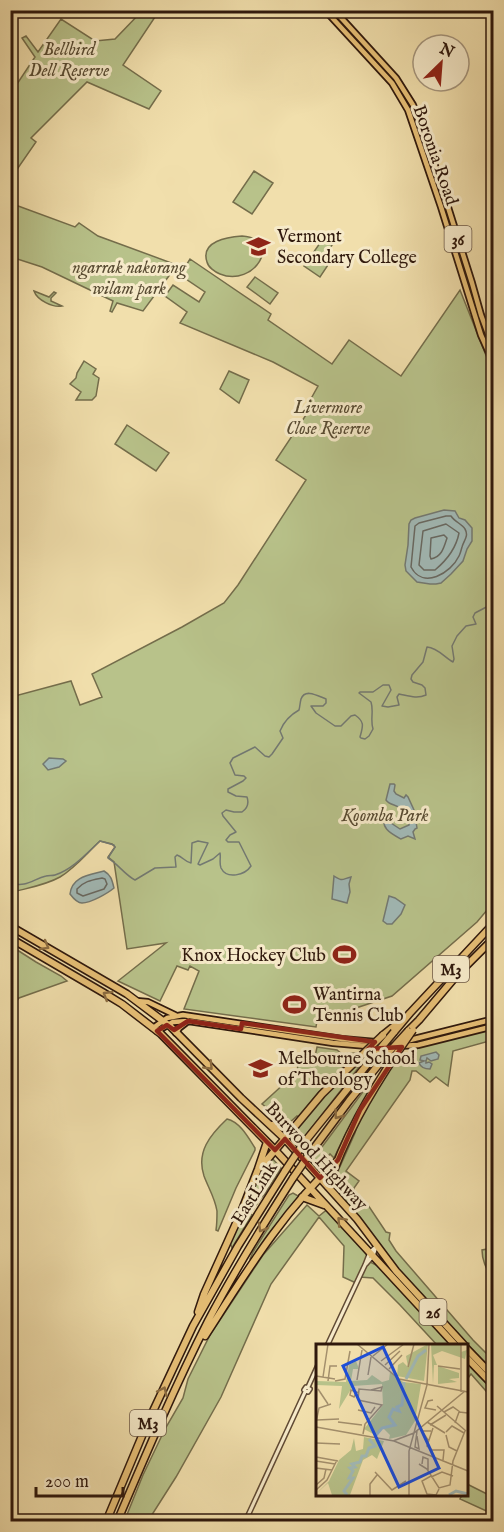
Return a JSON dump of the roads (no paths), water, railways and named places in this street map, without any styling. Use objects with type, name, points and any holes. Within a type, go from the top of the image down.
[{"type":"highway","name":"EastLink","points":[[106,1521],[147,1424],[193,1326],[238,1246],[285,1171],[303,1144],[410,1013],[494,923]]},
{"type":"highway","name":"Burwood Highway","points":[[10,927],[80,966],[137,1001],[165,1022],[285,1139],[357,1219],[400,1280],[454,1344]]},
{"type":"highway","name":"Burwood Highway","points":[[10,938],[122,1004],[172,1044],[311,1188],[371,1256],[400,1280],[463,1344]]},
{"type":"highway","name":"EastLink","points":[[117,1521],[155,1432],[208,1322],[228,1284],[293,1178],[349,1101],[388,1053],[494,938]]},
{"type":"highway","points":[[70,973],[80,966]]},
{"type":"highway","points":[[258,1169],[322,1094],[383,1035],[410,1013]]},
{"type":"highway","points":[[328,1187],[360,1110],[411,1030]]},
{"type":"highway","points":[[270,1125],[292,1130]]},
{"type":"highway","points":[[193,1326],[267,1142]]},
{"type":"highway","points":[[194,1351],[281,1222],[338,1160]]},
{"type":"highway","points":[[302,1197],[327,1206]]},
{"type":"highway","name":"Burwood Highway","points":[[468,1349],[494,1377]]},
{"type":"highway","points":[[468,1359],[494,1386]]},
{"type":"main road","name":"Boronia Road","points":[[325,10],[358,42],[392,83],[408,110],[481,335],[494,364]]},
{"type":"main road","name":"Boronia Road","points":[[334,10],[345,28]]},
{"type":"main road","name":"Boronia Road","points":[[358,42],[396,78],[413,105],[423,128],[494,350]]},
{"type":"main road","points":[[458,261],[465,259]]},
{"type":"main road","points":[[137,1001],[148,1002],[175,1016]]},
{"type":"main road","points":[[155,1029],[175,1016],[189,1015],[333,1043],[394,1047],[418,1045],[494,1026]]},
{"type":"main road","points":[[165,1022],[188,1021],[242,1026],[373,1042],[404,1041],[494,1019]]},
{"type":"main road","points":[[176,1033],[188,1021]]},
{"type":"main road","points":[[450,1031],[450,1038]]},
{"type":"street","points":[[328,1344],[365,1265],[377,1246]]},
{"type":"street","points":[[365,1265],[371,1256]]},
{"type":"street","points":[[245,1521],[306,1392],[310,1390],[308,1387],[316,1369]]},
{"type":"water","points":[[444,510],[455,511],[459,518],[465,520],[472,528],[472,541],[463,561],[441,583],[417,582],[406,571],[405,565],[409,524],[415,518]]},
{"type":"water","points":[[49,758],[66,761],[59,767],[48,770],[43,764]]},
{"type":"water","points":[[390,784],[395,785],[396,794],[404,798],[406,795],[408,797],[414,810],[417,828],[413,832],[415,839],[408,836],[401,839],[385,826],[385,814],[391,823],[400,829],[409,825],[409,821],[401,815],[401,809],[386,800]]},
{"type":"water","points":[[104,871],[112,880],[114,888],[104,895],[82,903],[70,894],[71,888],[78,880]]},
{"type":"water","points":[[334,876],[341,879],[351,877],[347,903],[332,899]]},
{"type":"water","points":[[389,896],[405,905],[392,924],[383,921]]},
{"type":"water","points":[[436,1052],[439,1055],[438,1059],[431,1061],[427,1058],[426,1063],[432,1064],[430,1069],[421,1066],[419,1063],[424,1061],[420,1060],[421,1056]]},
{"type":"waterway","points":[[494,576],[490,584],[494,592]]},
{"type":"waterway","points":[[10,883],[25,884],[62,872],[100,841],[114,845],[108,858],[135,880],[155,868],[176,867],[175,857],[177,855],[191,863],[192,843],[198,841],[208,843],[198,864],[213,859],[220,853],[220,866],[224,872],[232,875],[245,872],[251,866],[239,842],[226,840],[236,832],[222,813],[226,810],[242,812],[248,805],[247,797],[236,796],[228,792],[228,789],[246,778],[235,775],[230,763],[233,758],[255,747],[269,757],[283,738],[280,731],[283,724],[299,710],[301,699],[309,693],[326,699],[323,706],[311,706],[316,713],[335,726],[341,726],[355,715],[362,725],[360,737],[365,739],[373,729],[372,705],[359,693],[373,692],[383,685],[389,685],[391,690],[382,706],[388,707],[399,705],[397,697],[399,694],[416,697],[426,695],[425,688],[411,679],[423,662],[427,647],[438,651],[453,662],[452,646],[457,636],[466,626],[476,624],[473,617],[475,613],[494,603]]},
{"type":"place","name":"Vermont Secondary College","points":[[259,246]]},
{"type":"place","name":"Knox Hockey Club","points":[[344,955]]},
{"type":"place","name":"Wantirna Tennis Club","points":[[295,1004]]},
{"type":"place","name":"Melbourne School of Theology","points":[[260,1068]]},
{"type":"park label","name":"Bellbird Dell Reserve","points":[[69,59]]},
{"type":"park label","name":"ngarrak nakorang wilam park","points":[[129,277]]},
{"type":"park label","name":"Livermore Close Reserve","points":[[328,417]]},
{"type":"park label","name":"Koomba Park","points":[[385,815]]}]
